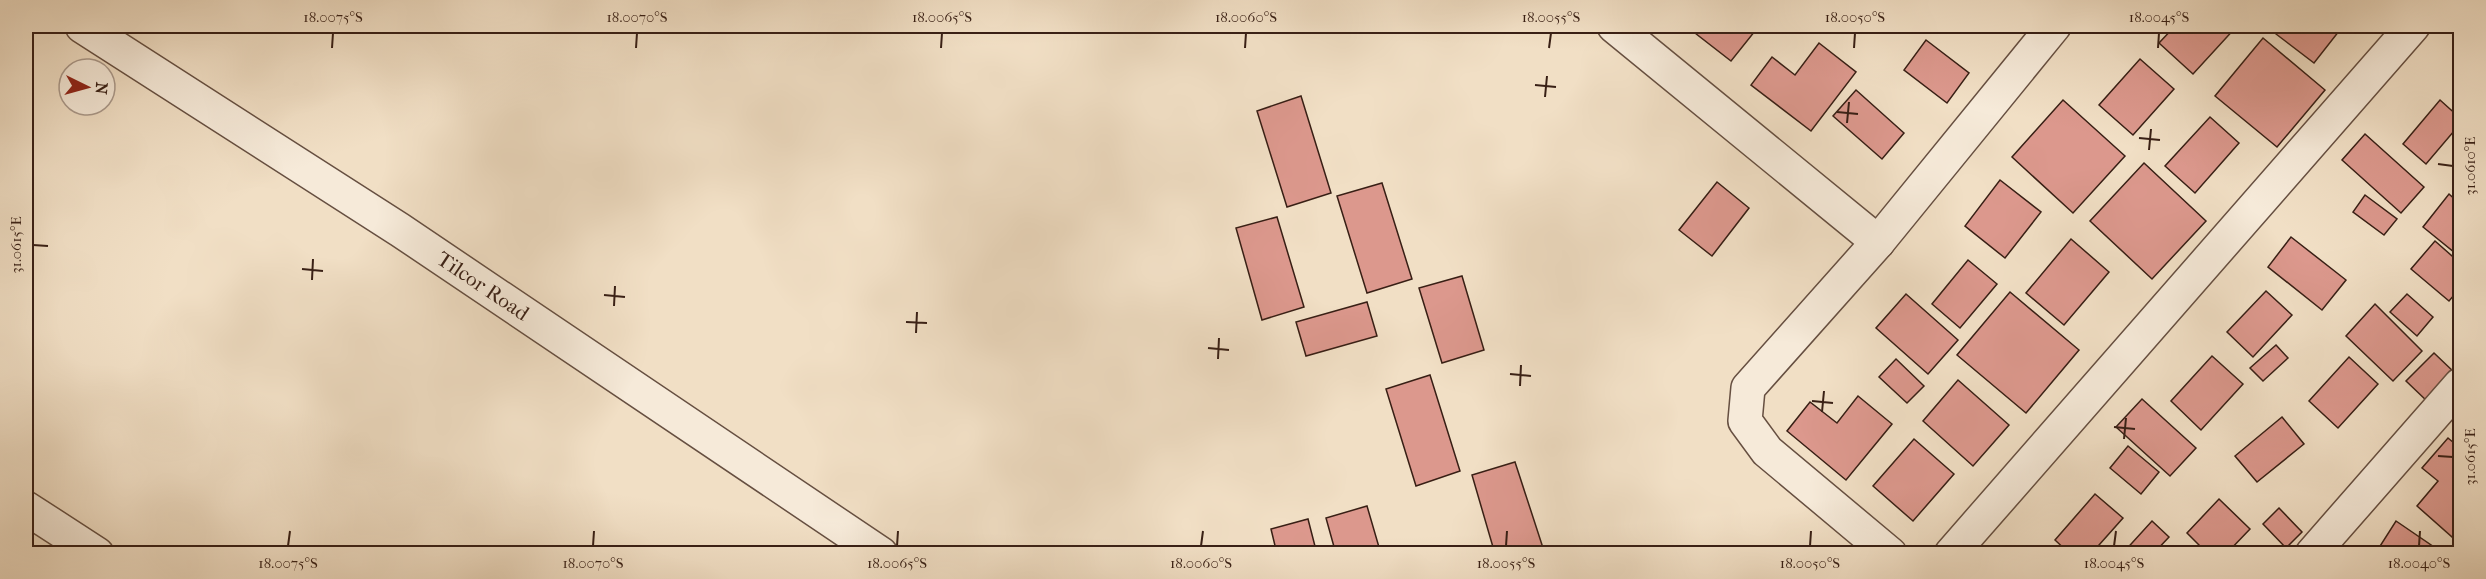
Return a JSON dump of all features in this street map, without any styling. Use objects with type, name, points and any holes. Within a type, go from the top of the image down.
[{"type":"street","name":"Tilcor Road","points":[[82,26],[400,230],[866,550]]},
{"type":"street","points":[[1614,26],[1878,242]]},
{"type":"street","points":[[1951,554],[2413,26]]},
{"type":"street","points":[[1890,554],[1767,451],[1745,421],[1748,388],[1878,242],[2037,31]]},
{"type":"street","points":[[2312,554],[2460,385]]},
{"type":"street","points":[[26,509],[97,554]]},
{"type":"building","points":[[1686,26],[1759,26],[1731,61]]},
{"type":"building","points":[[2175,26],[2237,26],[2193,74],[2159,43]]},
{"type":"building","points":[[2283,26],[2343,26],[2314,63],[2276,34]]},
{"type":"building","points":[[2263,38],[2325,90],[2277,147],[2215,96]]},
{"type":"building","points":[[1926,40],[1969,73],[1947,103],[1904,70]]},
{"type":"building","points":[[1819,43],[1856,72],[1811,131],[1751,85],[1772,57],[1795,75]]},
{"type":"building","points":[[2140,59],[2174,89],[2133,135],[2099,105]]},
{"type":"building","points":[[1856,90],[1904,133],[1882,159],[1833,116]]},
{"type":"building","points":[[1301,96],[1331,193],[1287,207],[1257,111]]},
{"type":"building","points":[[2063,100],[2125,156],[2073,213],[2012,157]]},
{"type":"building","points":[[2440,100],[2460,118],[2460,124],[2426,164],[2403,144]]},
{"type":"building","points":[[2210,117],[2239,143],[2195,193],[2165,166]]},
{"type":"building","points":[[2365,134],[2424,187],[2401,213],[2342,160]]},
{"type":"building","points":[[2144,163],[2206,221],[2152,279],[2090,221]]},
{"type":"building","points":[[2000,180],[2041,212],[2005,258],[1965,226]]},
{"type":"building","points":[[1717,182],[1749,208],[1712,256],[1679,230]]},
{"type":"building","points":[[1382,183],[1412,279],[1367,293],[1337,196]]},
{"type":"building","points":[[2449,194],[2460,204],[2460,257],[2423,227]]},
{"type":"building","points":[[2365,195],[2397,219],[2384,235],[2353,212]]},
{"type":"building","points":[[1277,217],[1304,307],[1262,320],[1236,228]]},
{"type":"building","points":[[2291,237],[2346,280],[2322,310],[2268,267]]},
{"type":"building","points":[[2071,239],[2109,272],[2064,325],[2026,293]]},
{"type":"building","points":[[2435,241],[2460,263],[2460,288],[2449,301],[2411,269]]},
{"type":"building","points":[[1968,260],[1997,284],[1960,328],[1932,304]]},
{"type":"building","points":[[1462,276],[1484,350],[1442,363],[1419,288]]},
{"type":"building","points":[[2266,291],[2292,315],[2253,357],[2227,332]]},
{"type":"building","points":[[2010,292],[2079,350],[2026,413],[1957,355]]},
{"type":"building","points":[[1906,294],[1958,340],[1928,374],[1876,328]]},
{"type":"building","points":[[2407,294],[2433,317],[2417,336],[2390,312]]},
{"type":"building","points":[[1367,302],[1377,336],[1306,356],[1296,322]]},
{"type":"building","points":[[2375,304],[2422,351],[2393,381],[2346,336]]},
{"type":"building","points":[[2276,345],[2288,358],[2263,381],[2250,368]]},
{"type":"building","points":[[2434,353],[2456,374],[2428,402],[2406,381]]},
{"type":"building","points":[[2212,356],[2243,384],[2201,430],[2171,401]]},
{"type":"building","points":[[2349,357],[2378,384],[2338,428],[2309,401]]},
{"type":"building","points":[[1896,359],[1924,386],[1907,403],[1879,377]]},
{"type":"building","points":[[1430,375],[1460,471],[1416,486],[1386,389]]},
{"type":"building","points":[[1958,380],[2009,425],[1973,466],[1923,421]]},
{"type":"building","points":[[1858,396],[1892,424],[1846,480],[1787,431],[1810,402],[1837,423]]},
{"type":"building","points":[[2142,399],[2196,448],[2170,476],[2116,427]]},
{"type":"building","points":[[2282,417],[2304,444],[2257,482],[2235,456]]},
{"type":"building","points":[[2448,438],[2460,448],[2460,544],[2417,506],[2438,481],[2422,468]]},
{"type":"building","points":[[1914,439],[1954,474],[1913,521],[1873,486]]},
{"type":"building","points":[[2128,446],[2159,472],[2141,494],[2110,468]]},
{"type":"building","points":[[1515,462],[1545,554],[1495,554],[1472,475]]},
{"type":"building","points":[[2095,494],[2123,518],[2091,554],[2070,554],[2055,540]]},
{"type":"building","points":[[2219,499],[2250,529],[2226,554],[2208,554],[2187,533]]},
{"type":"building","points":[[1367,506],[1381,554],[1336,554],[1326,518]]},
{"type":"building","points":[[2279,508],[2302,532],[2286,548],[2263,524]]},
{"type":"building","points":[[1308,519],[1317,554],[1277,554],[1271,529]]},
{"type":"building","points":[[2152,521],[2169,537],[2153,554],[2122,554]]},
{"type":"building","points":[[2396,521],[2434,547],[2430,554],[2375,554]]},
{"type":"building","points":[[49,546],[60,554],[44,554]]}]
